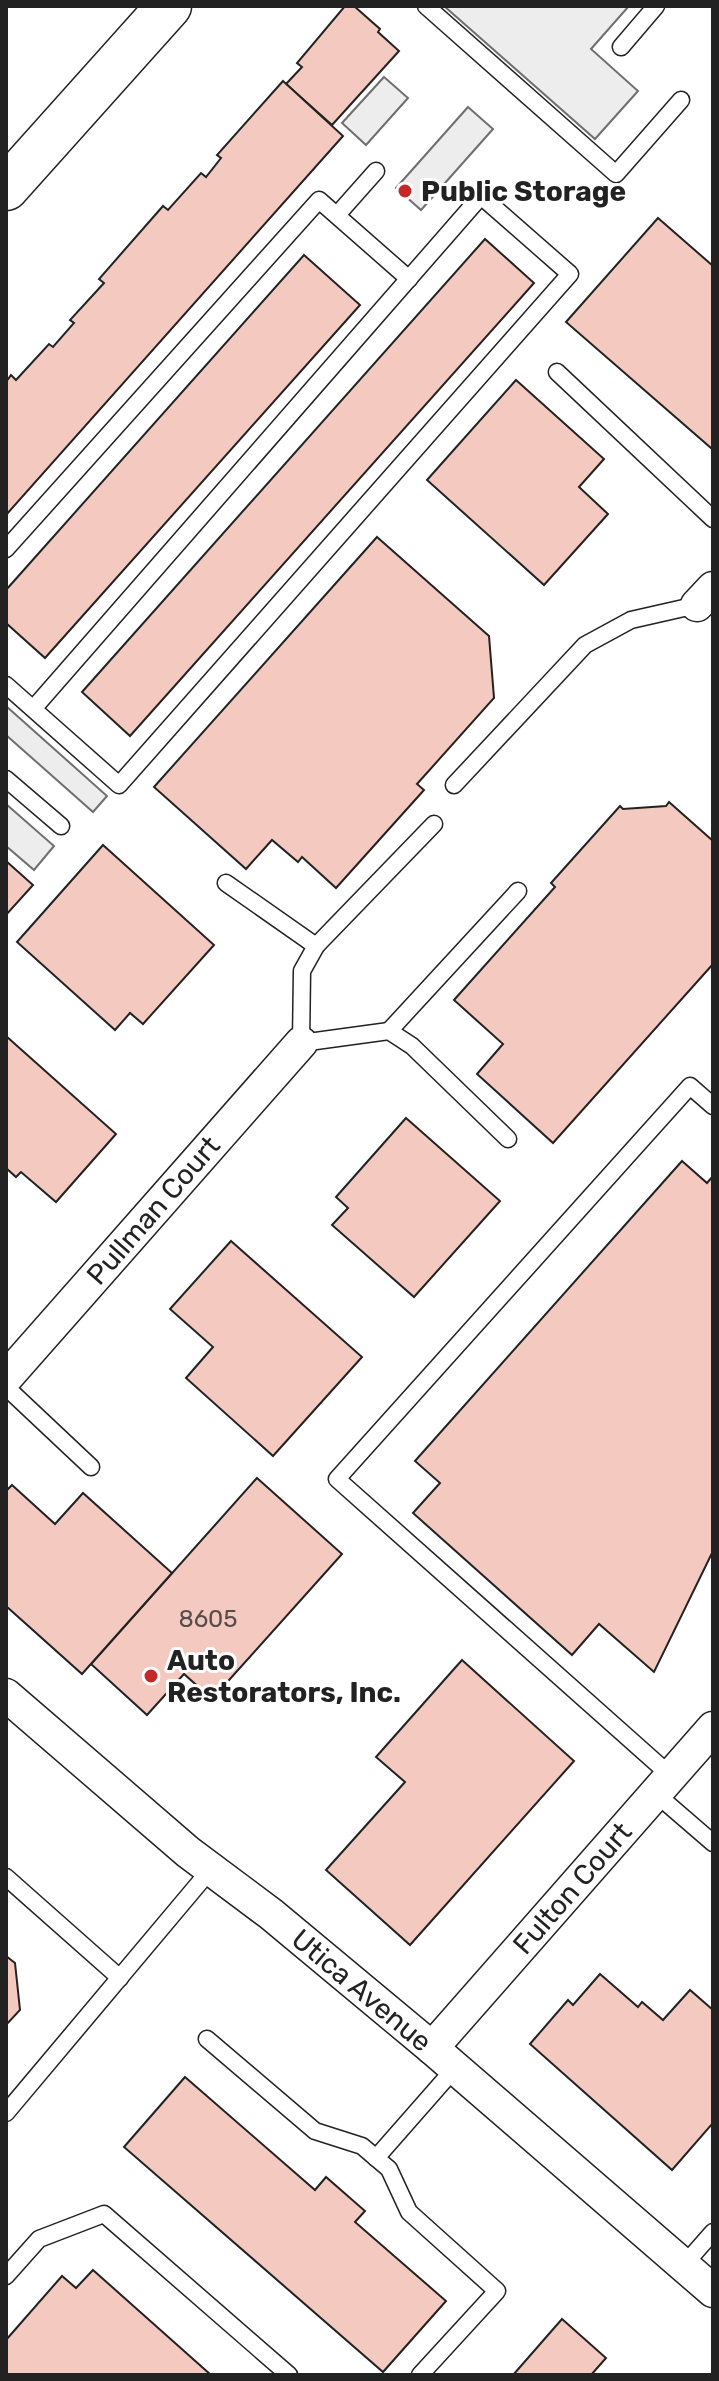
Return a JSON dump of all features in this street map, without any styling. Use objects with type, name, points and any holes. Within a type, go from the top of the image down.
[{"type":"main road","points":[[6,188],[169,6]]},
{"type":"street","name":"Pullman Court","points":[[6,1378],[301,1043]]},
{"type":"street","name":"Utica Avenue","points":[[6,1695],[188,1852],[271,1914],[444,2058],[713,2291]]},
{"type":"street","name":"Fulton Court","points":[[444,2058],[663,1784],[713,1728]]},
{"type":"lane","points":[[426,6],[616,174],[681,100]]},
{"type":"lane","points":[[621,47],[656,6]]},
{"type":"lane","points":[[337,215],[376,171]]},
{"type":"lane","points":[[6,685],[33,709],[119,785],[570,274],[481,196],[33,709]]},
{"type":"lane","points":[[6,549],[319,200],[409,279]]},
{"type":"lane","points":[[557,372],[713,519]]},
{"type":"lane","points":[[454,785],[585,645],[631,620],[705,596]]},
{"type":"lane","points":[[6,779],[61,826]]},
{"type":"lane","points":[[434,824],[316,946],[302,971],[301,1043],[389,1031],[518,891]]},
{"type":"lane","points":[[226,883],[316,946]]},
{"type":"lane","points":[[389,1031],[412,1046],[508,1139]]},
{"type":"lane","points":[[713,1106],[690,1086],[337,1479],[663,1784],[713,1843]]},
{"type":"lane","points":[[6,1387],[91,1467]]},
{"type":"lane","points":[[6,2113],[211,1869]]},
{"type":"lane","points":[[6,1877],[120,1978]]},
{"type":"lane","points":[[207,2039],[315,2131],[362,2146],[389,2169],[409,2212],[497,2291],[420,2375]]},
{"type":"lane","points":[[376,2158],[444,2058]]},
{"type":"lane","points":[[6,2276],[39,2239],[104,2214],[289,2375]]},
{"type":"lane","points":[[683,2266],[713,2232]]},
{"type":"shaded area","points":[[444,6],[629,6],[591,49],[638,91],[595,139]]},
{"type":"shaded area","points":[[384,77],[408,98],[366,145],[342,123]]},
{"type":"shaded area","points":[[468,107],[493,129],[421,210],[396,188]]},
{"type":"shaded area","points":[[6,706],[107,796],[93,812],[6,735]]},
{"type":"shaded area","points":[[6,804],[54,846],[34,870],[6,846]]},
{"type":"building","points":[[345,6],[354,6],[399,51],[332,125],[286,84],[302,67],[297,63]]},
{"type":"building","points":[[283,81],[343,136],[6,515],[6,382],[11,375],[16,380],[49,344],[53,347],[74,323],[70,320],[104,283],[99,279],[163,206],[168,210],[201,173],[206,177],[221,158],[217,155]]},
{"type":"building","points":[[658,218],[713,266],[711,448],[566,322]]},
{"type":"building","points":[[485,239],[534,283],[130,736],[82,692]]},
{"type":"building","points":[[304,255],[360,305],[45,658],[6,623],[6,590]]},
{"type":"building","points":[[516,380],[604,459],[579,487],[608,514],[544,585],[427,480]]},
{"type":"building","points":[[377,537],[489,636],[494,698],[417,784],[424,790],[336,888],[302,857],[298,862],[272,840],[246,869],[154,787]]},
{"type":"building","points":[[669,802],[713,841],[713,964],[553,1143],[477,1074],[503,1044],[454,1000],[555,887],[551,883],[620,806],[623,809],[666,806]]},
{"type":"building","points":[[103,845],[214,945],[143,1024],[130,1013],[115,1030],[17,942]]},
{"type":"building","points":[[6,861],[33,885],[6,915]]},
{"type":"building","points":[[6,1036],[116,1134],[56,1202],[21,1172],[16,1177],[6,1168]]},
{"type":"building","points":[[406,1118],[500,1201],[414,1297],[332,1225],[348,1208],[336,1197]]},
{"type":"building","points":[[682,1161],[707,1183],[713,1176],[713,1551],[654,1672],[599,1624],[572,1655],[413,1513],[440,1483],[415,1461]]},
{"type":"building","points":[[231,1241],[362,1357],[273,1456],[186,1378],[213,1347],[170,1309]]},
{"type":"building","points":[[257,1478],[342,1554],[212,1699],[184,1674],[147,1715],[91,1664]]},
{"type":"building","points":[[12,1485],[55,1524],[83,1493],[172,1573],[82,1674],[6,1606],[6,1491]]},
{"type":"building","points":[[462,1660],[574,1761],[410,1945],[326,1870],[405,1782],[376,1757]]},
{"type":"building","points":[[6,1956],[15,1963],[20,2010],[6,2025]]},
{"type":"building","points":[[600,1974],[638,2007],[642,2002],[663,2020],[690,1990],[713,2010],[713,2123],[672,2170],[530,2044],[568,2000],[573,2005]]},
{"type":"building","points":[[185,2077],[315,2190],[326,2177],[365,2211],[355,2222],[446,2301],[383,2372],[124,2147]]},
{"type":"building","points":[[93,2270],[211,2375],[6,2375],[6,2340],[62,2276],[76,2288]]},
{"type":"building","points":[[562,2319],[606,2358],[591,2375],[513,2375]]},
{"type":"place","name":"Public Storage","points":[[405,191]]},
{"type":"place","name":"Auto Restorators, Inc.","points":[[151,1676]]}]
